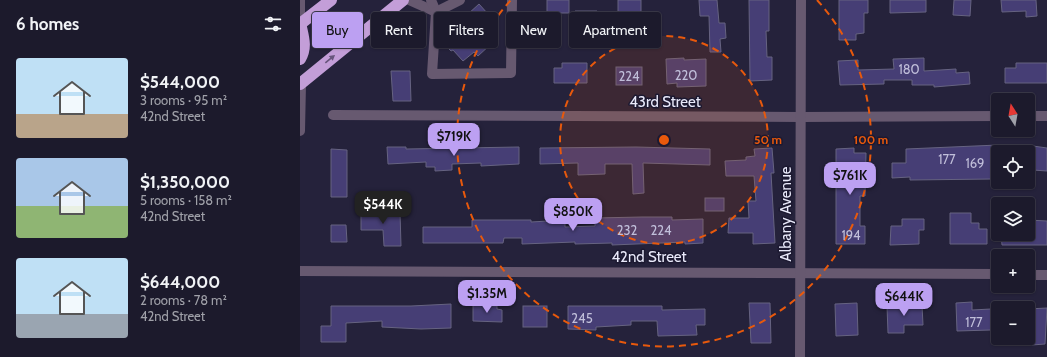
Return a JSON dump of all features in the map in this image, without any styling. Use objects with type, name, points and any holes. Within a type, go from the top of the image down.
[{"type":"highway","points":[[300,59],[304,52],[305,44],[300,24],[331,0]]},
{"type":"highway","points":[[300,84],[403,0]]},
{"type":"street","points":[[300,0],[300,24]]},
{"type":"street","points":[[409,0],[436,12]]},
{"type":"street","points":[[432,0],[436,12]]},
{"type":"street","points":[[436,12],[460,0]]},
{"type":"street","points":[[434,43],[432,74],[511,73],[512,0]]},
{"type":"street","name":"Albany Avenue","points":[[800,357],[801,0]]},
{"type":"street","points":[[300,84],[300,132]]},
{"type":"street","name":"43rd Street","points":[[333,116],[801,118],[991,116]]},
{"type":"street","points":[[1035,116],[1047,116]]},
{"type":"street","name":"42nd Street","points":[[300,271],[991,274]]},
{"type":"street","points":[[1035,275],[1047,275]]},
{"type":"building","points":[[547,0],[569,0],[569,13],[547,12]]},
{"type":"building","points":[[618,0],[641,0],[641,12],[618,12]]},
{"type":"building","points":[[699,0],[717,0],[719,23],[725,23],[726,38],[720,39],[721,52],[710,52],[709,16],[700,16]]},
{"type":"building","points":[[749,0],[769,0],[769,31],[766,31],[767,57],[772,57],[772,80],[750,81]]},
{"type":"building","points":[[839,0],[868,0],[868,13],[864,13],[864,33],[856,34],[856,40],[839,40]]},
{"type":"building","points":[[890,0],[926,0],[926,12],[890,13]]},
{"type":"building","points":[[954,0],[971,0],[970,16],[953,15]]},
{"type":"building","points":[[1001,0],[1036,0],[1037,16],[1026,17],[1026,11],[1002,12]]},
{"type":"building","points":[[479,4],[486,12],[470,12]]},
{"type":"building","points":[[575,11],[597,11],[597,12]]},
{"type":"building","points":[[448,48],[487,48],[478,56],[474,52],[463,61],[453,50],[451,51]]},
{"type":"building","points":[[684,58],[684,60],[706,59],[706,86],[677,87],[677,83],[667,84],[666,59]]},
{"type":"building","points":[[924,58],[924,71],[956,69],[956,73],[969,72],[970,84],[934,87],[934,85],[912,85],[912,80],[884,80],[884,84],[840,85],[838,61],[858,60],[858,70],[894,69],[893,59]]},
{"type":"building","points":[[562,63],[587,63],[587,83],[554,83],[554,68],[562,68]]},
{"type":"building","points":[[1016,63],[1047,63],[1047,83],[1005,83],[1005,68],[1016,68]]},
{"type":"building","points":[[616,67],[642,67],[642,85],[616,85]]},
{"type":"building","points":[[391,71],[410,71],[411,101],[393,101]]},
{"type":"building","points":[[991,145],[991,179],[910,180],[910,177],[892,178],[892,163],[906,163],[906,149]]},
{"type":"building","points":[[1035,146],[1047,148],[1047,171],[1035,170]]},
{"type":"building","points":[[387,147],[406,147],[406,149],[519,147],[519,164],[481,166],[481,163],[452,164],[452,170],[435,171],[435,167],[426,167],[426,162],[388,164]]},
{"type":"building","points":[[636,147],[710,149],[710,165],[643,163],[644,193],[633,194],[632,164],[605,164],[605,174],[578,175],[578,163],[540,164],[540,148]]},
{"type":"building","points":[[772,148],[774,173],[771,173],[775,243],[753,244],[753,233],[728,233],[729,218],[749,218],[748,201],[756,201],[754,176],[726,176],[725,161],[746,160],[746,157],[755,156],[754,149]]},
{"type":"building","points":[[854,148],[854,153],[866,153],[865,196],[860,196],[860,226],[865,226],[865,244],[836,244],[836,149]]},
{"type":"building","points":[[331,149],[347,150],[347,197],[331,197]]},
{"type":"building","points":[[705,198],[724,198],[724,211],[705,211]]},
{"type":"building","points":[[361,206],[373,206],[373,213],[400,212],[401,246],[384,246],[383,230],[361,230]]},
{"type":"building","points":[[950,213],[971,213],[971,223],[979,223],[979,229],[987,229],[987,244],[950,244]]},
{"type":"building","points":[[672,217],[672,220],[703,219],[703,243],[685,244],[685,242],[612,245],[612,243],[575,244],[575,242],[522,244],[522,238],[504,238],[503,243],[423,243],[423,227],[472,227],[472,220],[531,220],[531,222],[565,220],[565,227],[595,226],[595,218]]},
{"type":"building","points":[[902,219],[924,219],[924,230],[919,230],[919,244],[890,245],[891,226],[902,226]]},
{"type":"building","points":[[1035,220],[1047,221],[1047,245],[1002,245],[1002,241],[1035,241]]},
{"type":"building","points":[[331,225],[346,225],[347,242],[331,242]]},
{"type":"building","points":[[972,302],[972,310],[991,309],[991,330],[957,331],[956,303]]},
{"type":"building","points":[[749,303],[770,303],[771,343],[751,343]]},
{"type":"building","points":[[857,303],[858,335],[836,336],[835,304]]},
{"type":"building","points":[[451,304],[451,328],[421,329],[382,327],[382,321],[346,323],[346,342],[321,342],[321,326],[331,326],[331,306],[411,306]]},
{"type":"building","points":[[473,305],[497,306],[497,309],[502,310],[502,322],[473,321]]},
{"type":"building","points":[[922,305],[923,325],[904,325],[904,333],[888,333],[887,306]]},
{"type":"building","points":[[523,306],[547,306],[547,327],[523,327]]},
{"type":"building","points":[[568,306],[662,306],[662,310],[705,309],[705,325],[696,325],[697,335],[658,336],[657,321],[631,321],[631,325],[596,327],[596,330],[568,329]]},
{"type":"building","points":[[1047,308],[1045,344],[1035,345],[1035,309]]}]
